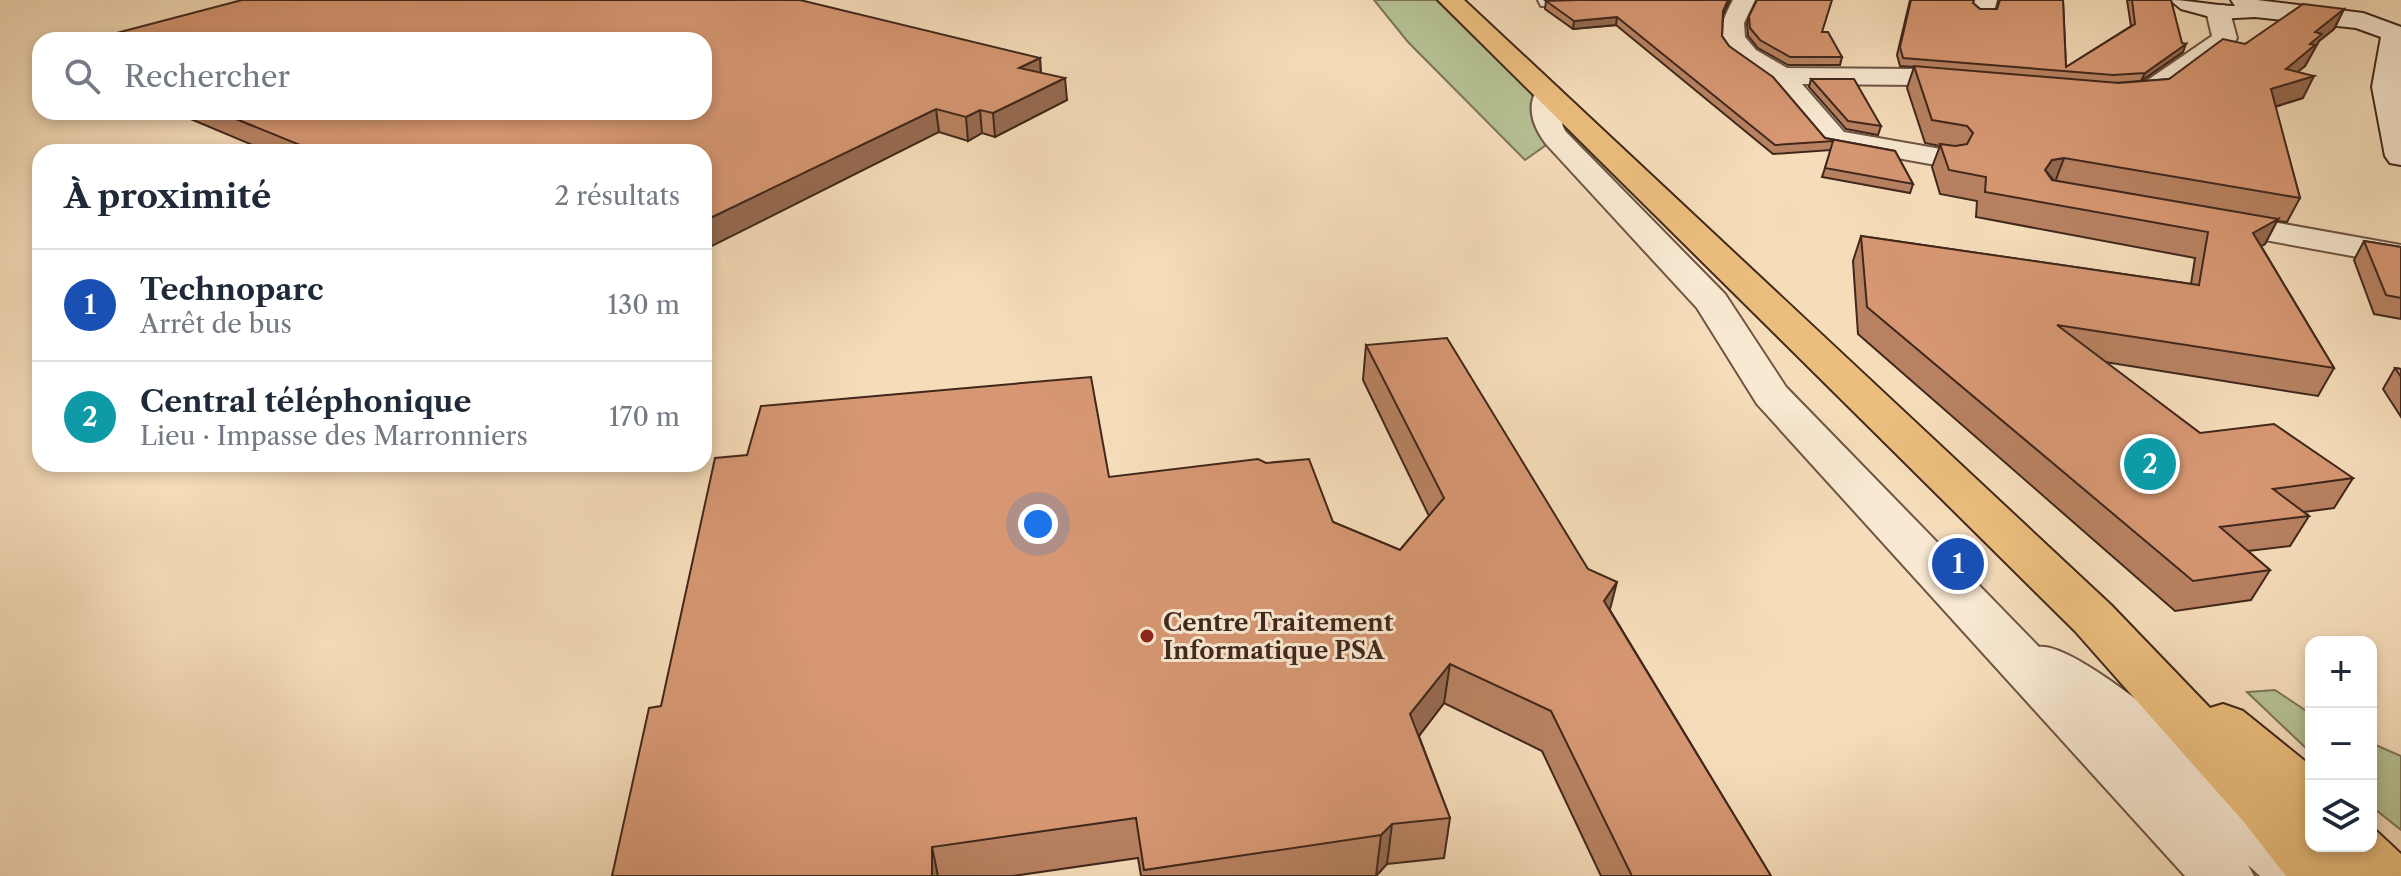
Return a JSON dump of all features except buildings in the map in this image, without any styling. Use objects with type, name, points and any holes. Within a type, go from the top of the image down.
[{"type":"main road","points":[[1450,0],[2093,618],[2264,804],[2324,876]]},
{"type":"main road","points":[[2093,618],[2303,793]]},
{"type":"main road","points":[[2377,845],[2401,863]]},
{"type":"main road","points":[[2358,852],[2381,876]]},
{"type":"street","points":[[1744,0],[1732,23],[1733,38],[1747,55],[1781,76],[1835,139],[1947,158]]},
{"type":"street","points":[[2181,0],[2363,21],[2399,29],[2386,87],[2401,156]]},
{"type":"street","points":[[2096,93],[2149,92],[2225,38],[2219,15],[2239,7]]},
{"type":"street","points":[[1781,76],[1920,77],[1996,84]]},
{"type":"street","points":[[1548,94],[1546,124],[1556,138],[1712,302],[1771,395],[2223,876]]},
{"type":"street","points":[[2190,218],[2401,255]]},
{"type":"street","points":[[2000,642],[2038,660],[2131,722],[2301,876]]},
{"type":"green space","points":[[1374,0],[1450,0],[1548,94],[1556,138],[1525,160],[1408,42]]},
{"type":"green space","points":[[2275,690],[2305,710],[2305,747],[2247,692]]},
{"type":"green space","points":[[2377,746],[2401,756],[2401,830],[2377,811]]},
{"type":"place","name":"Central téléphonique","points":[[2150,464]]},
{"type":"place","name":"Technoparc","points":[[1958,564]]},
{"type":"place","name":"Centre Traitement Informatique PSA","points":[[1147,636]]}]
